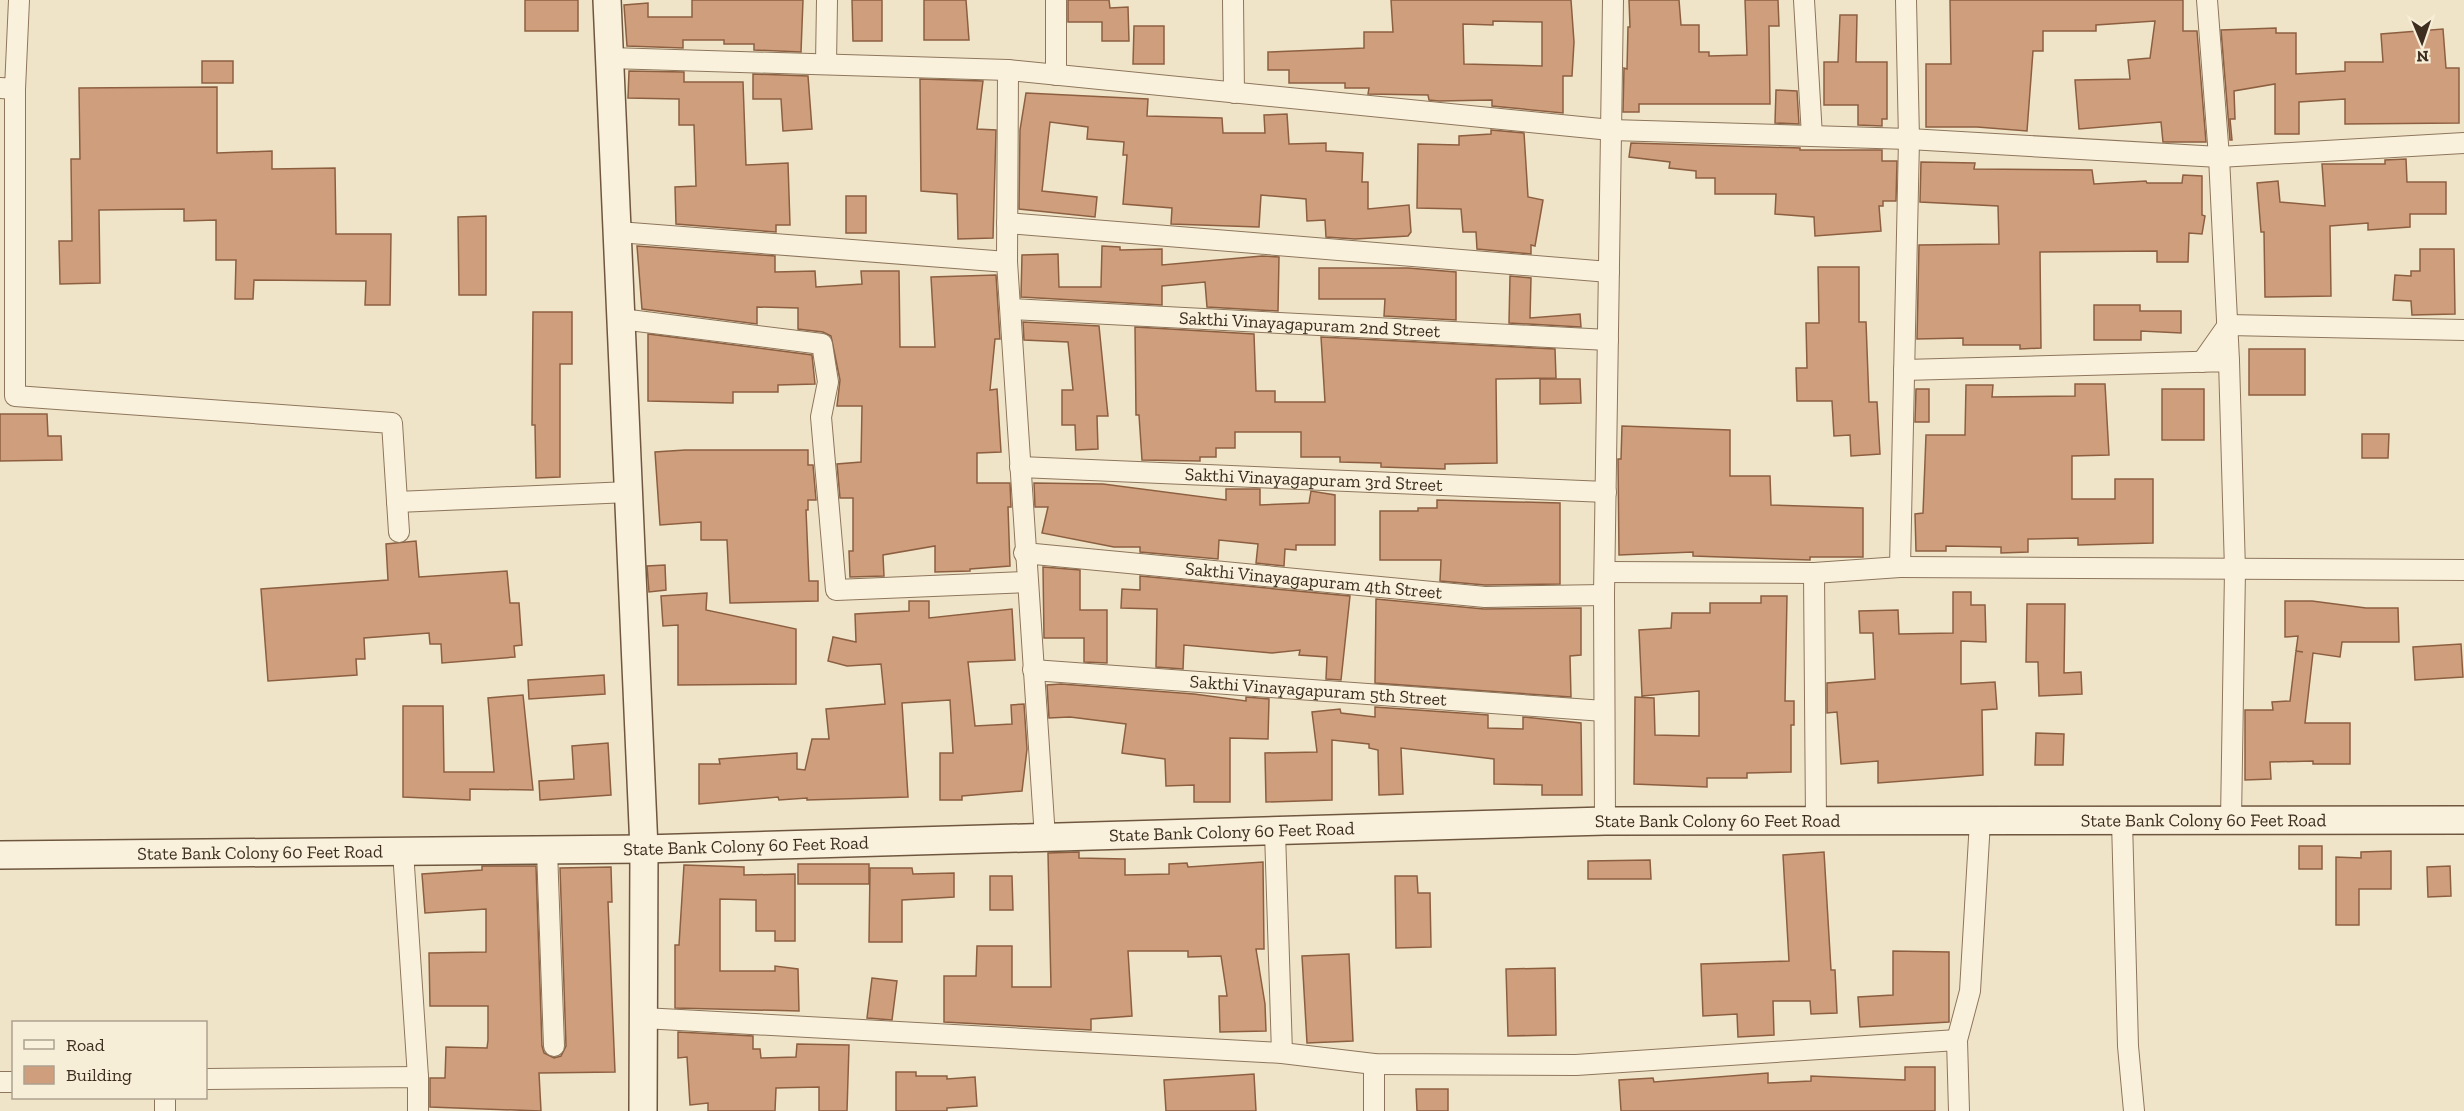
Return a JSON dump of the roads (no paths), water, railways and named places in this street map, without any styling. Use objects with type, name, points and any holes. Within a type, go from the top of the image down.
[{"type":"street","points":[[20,0],[8,88],[15,396],[392,423],[399,532]]},
{"type":"street","points":[[607,0],[644,849],[643,1111]]},
{"type":"street","points":[[826,64],[827,0]]},
{"type":"street","points":[[1056,0],[1056,75]]},
{"type":"street","points":[[1233,0],[1234,93]]},
{"type":"street","points":[[1605,821],[1604,595],[1613,0]]},
{"type":"street","points":[[1804,0],[1812,136]]},
{"type":"street","points":[[1900,567],[1909,139],[1906,0]]},
{"type":"street","points":[[2207,0],[2228,325],[2235,570],[2231,820]]},
{"type":"street","points":[[610,58],[1008,70],[1611,130],[1909,139],[2219,158],[2464,143]]},
{"type":"street","points":[[1008,70],[1007,262],[1012,309],[1024,554],[1045,837]]},
{"type":"street","points":[[1007,223],[1609,272]]},
{"type":"street","points":[[618,232],[1007,262]]},
{"type":"street","name":"Sakthi Vinayagapuram 2nd Street","points":[[1012,309],[1608,340]]},
{"type":"street","points":[[621,319],[822,344],[828,382],[821,417],[836,590],[1027,582]]},
{"type":"street","points":[[2228,325],[2464,330]]},
{"type":"street","points":[[2202,362],[2228,325]]},
{"type":"street","points":[[1904,370],[2229,361]]},
{"type":"street","name":"Sakthi Vinayagapuram 3rd Street","points":[[1020,466],[1606,492]]},
{"type":"street","points":[[397,502],[629,492]]},
{"type":"street","name":"Sakthi Vinayagapuram 4th Street","points":[[1024,554],[1485,597],[1604,595]]},
{"type":"street","points":[[1605,572],[1814,573],[1900,567],[2464,570]]},
{"type":"street","points":[[1814,573],[1816,821]]},
{"type":"street","name":"Sakthi Vinayagapuram 5th Street","points":[[1033,670],[1604,711]]},
{"type":"street","points":[[1959,1111],[1957,1040],[1970,991],[1980,820]]},
{"type":"street","points":[[2122,820],[2128,1046],[2134,1111]]},
{"type":"street","name":"State Bank Colony 60 Feet Road","points":[[0,855],[644,849],[1605,821],[2464,820]]},
{"type":"street","points":[[1275,832],[1282,1053]]},
{"type":"street","points":[[547,850],[554,1046]]},
{"type":"street","points":[[403,851],[418,1077],[418,1111]]},
{"type":"street","points":[[644,1018],[1282,1053],[1374,1064],[1576,1065],[1957,1040]]},
{"type":"street","points":[[1374,1064],[1374,1111]]},
{"type":"street","points":[[207,1079],[418,1077]]}]
